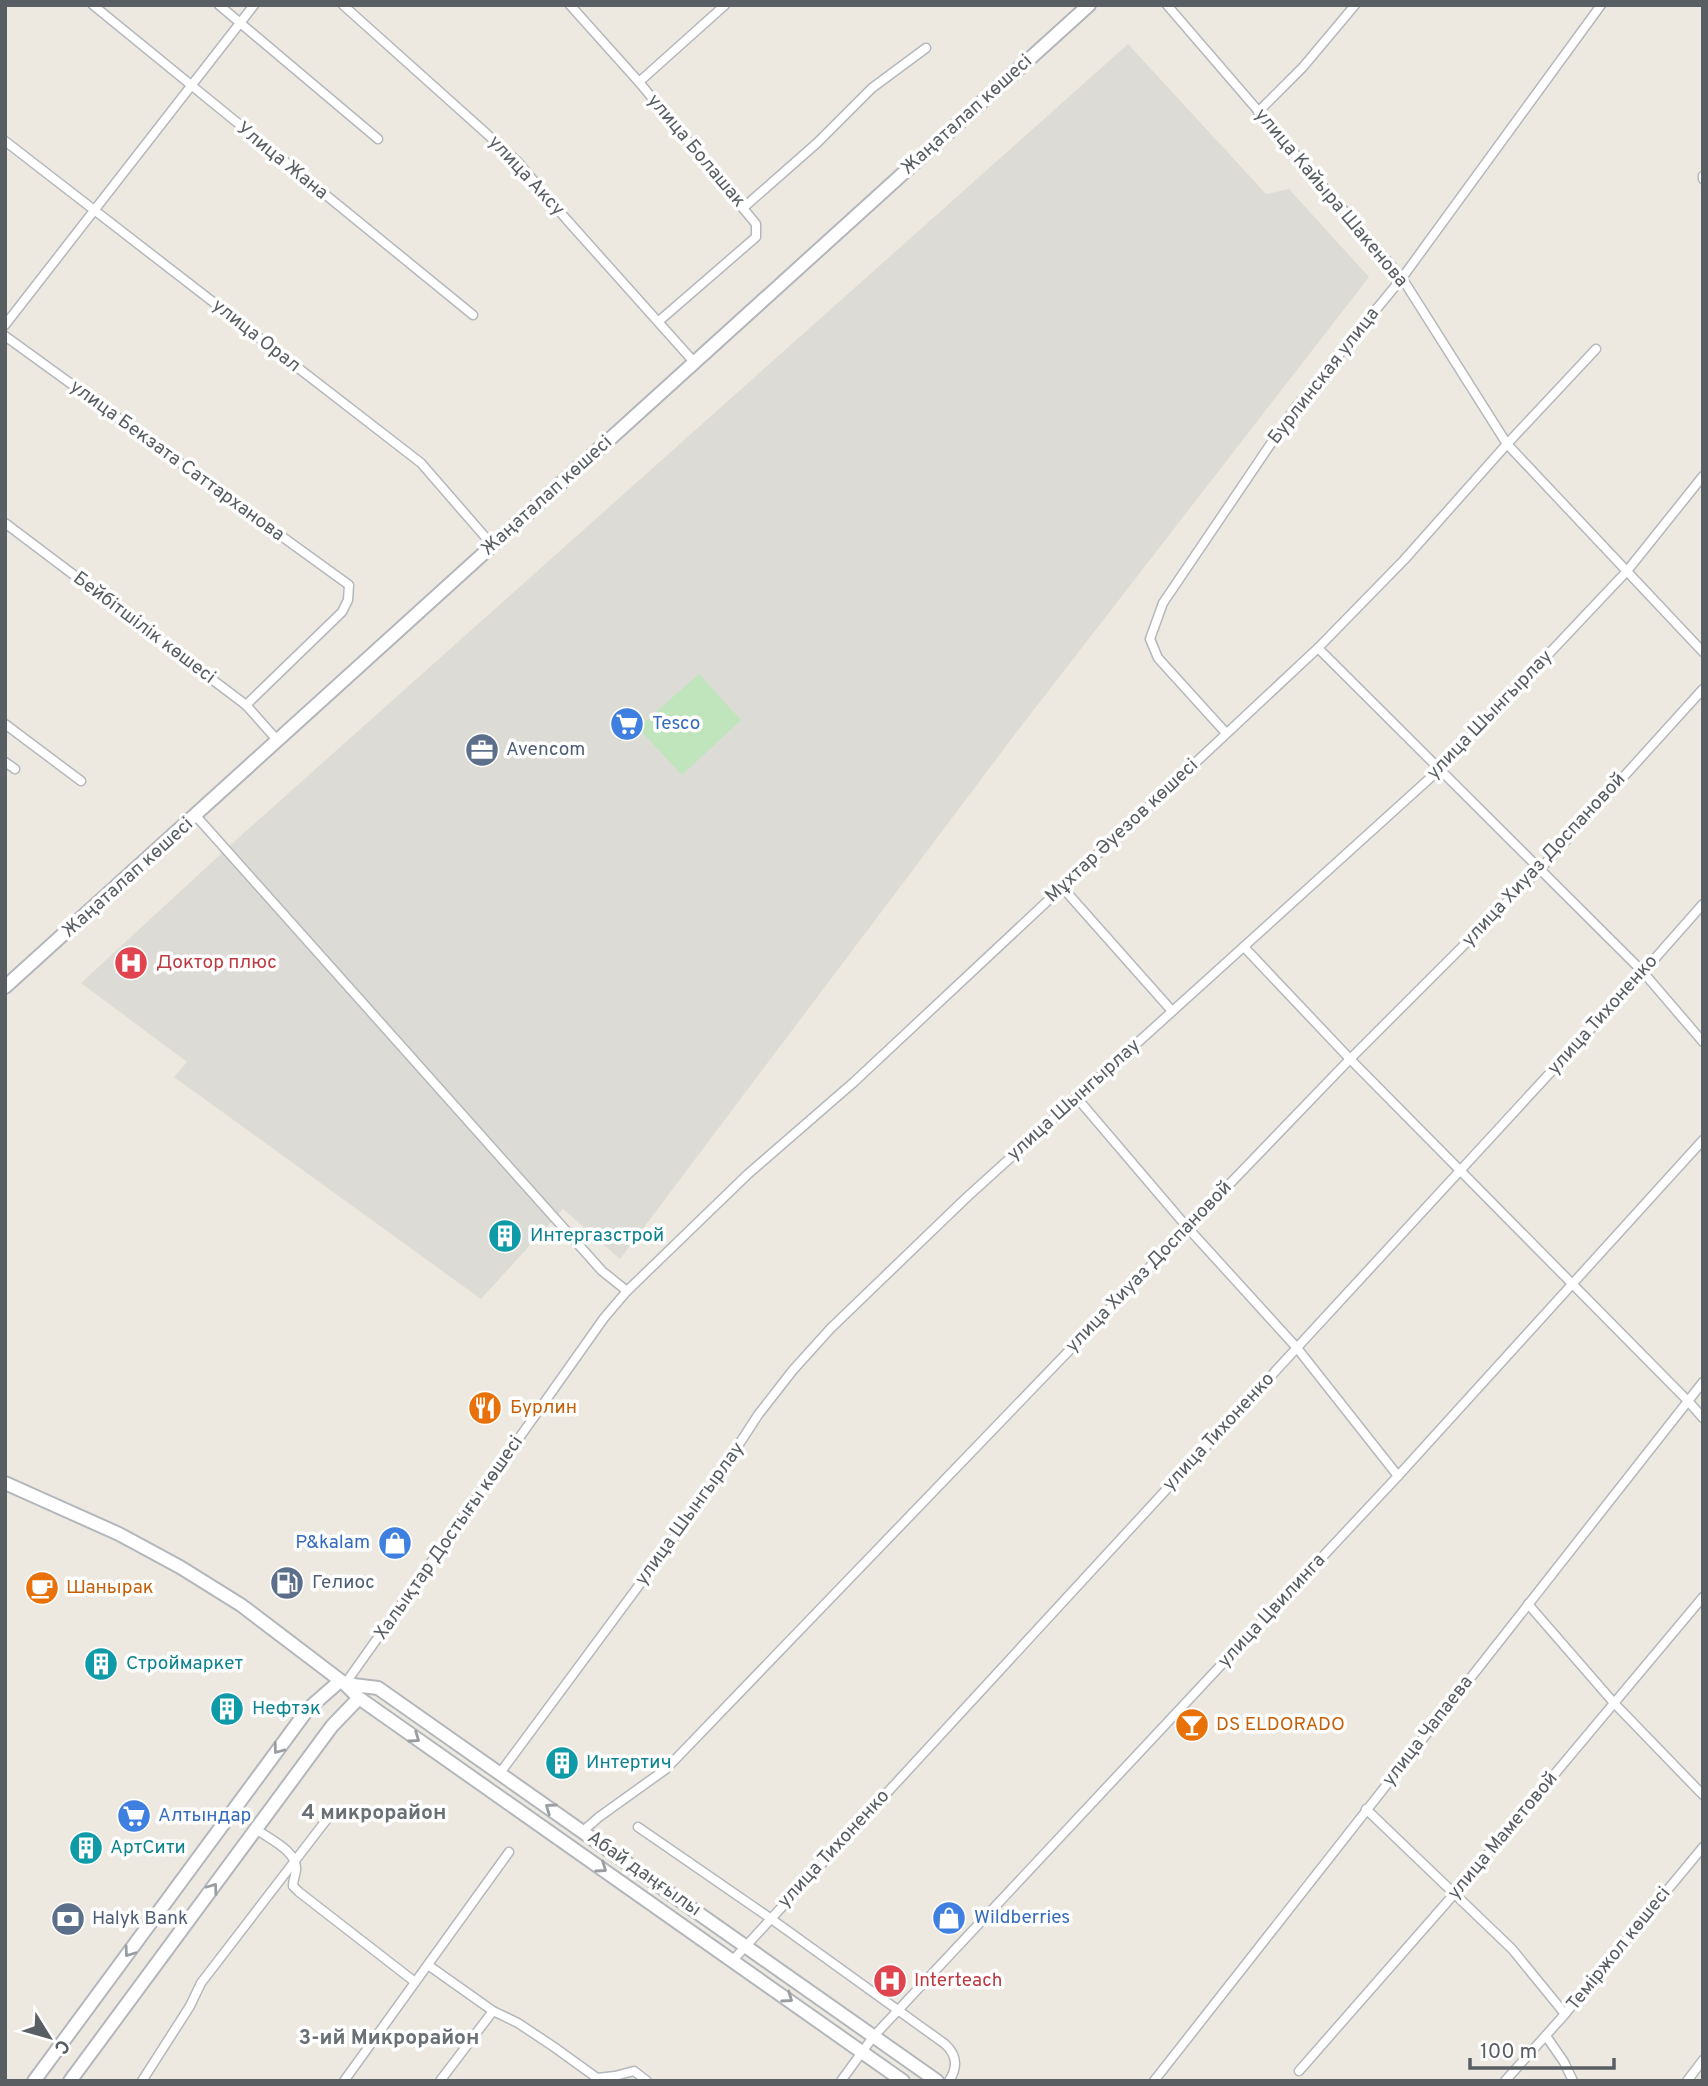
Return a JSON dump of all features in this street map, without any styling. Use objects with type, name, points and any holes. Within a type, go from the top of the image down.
[{"type":"main road","name":"Жаңаталап көшесі","points":[[5,987],[1089,5]]},
{"type":"main road","name":"Абай даңғылы","points":[[5,1483],[119,1534],[180,1567],[271,1626],[359,1698],[903,2081]]},
{"type":"main road","name":"Абай даңғылы","points":[[343,1683],[378,1688],[937,2081]]},
{"type":"main road","name":"Халықтар Достығы көшесі","points":[[34,2081],[308,1709],[343,1683]]},
{"type":"main road","points":[[70,2081],[332,1726],[359,1698]]},
{"type":"street","name":"Улица Жана","points":[[93,5],[472,316]]},
{"type":"street","points":[[219,5],[378,139]]},
{"type":"street","points":[[5,325],[254,5]]},
{"type":"street","name":"улица Аксу","points":[[343,5],[517,161],[694,362]]},
{"type":"street","name":"улица Болашак","points":[[570,5],[639,82],[756,224],[756,237],[659,321]]},
{"type":"street","points":[[639,82],[725,5]]},
{"type":"street","name":"улица Кайыра Шакенова","points":[[1167,5],[1402,278],[1507,444],[1703,652]]},
{"type":"street","points":[[1258,112],[1303,67],[1355,5]]},
{"type":"street","name":"Бурлинская улица","points":[[1226,733],[1158,658],[1150,639],[1163,603],[1295,408],[1402,278],[1601,5]]},
{"type":"street","points":[[743,208],[836,125],[872,88],[926,48]]},
{"type":"street","name":"улица Орал","points":[[5,141],[421,463],[493,546]]},
{"type":"street","name":"улица Бекзата Саттарханова","points":[[5,336],[349,585],[348,600],[342,612],[246,705]]},
{"type":"street","name":"Мұхтар Әуезов көшесі","points":[[627,1291],[738,1183],[853,1082],[1318,648],[1405,560],[1507,444],[1596,349]]},
{"type":"street","name":"улица Шынгырлау","points":[[500,1773],[708,1492],[758,1415],[793,1370],[831,1328],[966,1198],[1440,769],[1627,571],[1703,476]]},
{"type":"street","name":"Бейбітшілік көшесі","points":[[5,523],[246,705],[277,740]]},
{"type":"street","points":[[1318,648],[1643,972],[1703,1042]]},
{"type":"street","name":"улица Хиуаз Доспановой","points":[[583,1831],[666,1769],[1350,1059],[1541,868],[1703,690]]},
{"type":"street","points":[[5,724],[81,781]]},
{"type":"street","points":[[5,762],[15,769]]},
{"type":"street","points":[[196,816],[602,1271],[627,1291]]},
{"type":"street","points":[[1062,887],[1172,1011]]},
{"type":"street","name":"улица Тихоненко","points":[[733,1960],[1703,904]]},
{"type":"street","points":[[1244,947],[1350,1059],[1703,1418]]},
{"type":"street","points":[[1077,1098],[1187,1227],[1297,1348],[1398,1476]]},
{"type":"street","name":"улица Цвилинга","points":[[841,2081],[873,2036],[1398,1476],[1703,1140]]},
{"type":"street","name":"Халықтар Достығы көшесі","points":[[343,1683],[604,1318],[627,1291]]},
{"type":"street","name":"улица Чапаева","points":[[1154,2081],[1703,1382]]},
{"type":"street","name":"улица Маметовой","points":[[1298,2071],[1455,1893],[1703,1597]]},
{"type":"street","points":[[1528,1604],[1614,1703],[1703,1794]]},
{"type":"street","points":[[142,2081],[190,2006],[201,1983],[334,1810]]},
{"type":"street","points":[[1366,1810],[1512,1949],[1565,2014]]},
{"type":"street","points":[[638,1827],[770,1918],[952,2051],[955,2060],[954,2072],[949,2081]]},
{"type":"street","points":[[256,1829],[295,1859],[293,1886],[415,1982]]},
{"type":"street","name":"Теміржол көшесі","points":[[1506,2081],[1703,1847]]},
{"type":"street","points":[[344,2081],[509,1852]]},
{"type":"street","points":[[428,1965],[597,2078],[634,2071],[647,2081]]},
{"type":"street","points":[[440,2081],[494,2011]]},
{"type":"street","points":[[1546,2036],[1573,2081]]},
{"type":"street","points":[[1687,2081],[1703,2060]]},
{"type":"shaded area","points":[[1128,44],[1266,194],[1289,189],[1369,277],[1022,725],[620,1259],[563,1209],[481,1299],[174,1077],[187,1062],[81,983],[236,840]]},
{"type":"green space","points":[[699,674],[741,720],[682,775],[638,728]]},
{"type":"place","name":"Tesco","points":[[627,724]]},
{"type":"place","name":"Avencom","points":[[482,750]]},
{"type":"place","name":"Доктор плюс","points":[[131,963]]},
{"type":"place","name":"Интергазстрой","points":[[505,1236]]},
{"type":"place","name":"Бурлин","points":[[485,1408]]},
{"type":"place","name":"P&kalam","points":[[395,1543]]},
{"type":"place","name":"Гелиос","points":[[287,1583]]},
{"type":"place","name":"Шанырак","points":[[42,1588]]},
{"type":"place","name":"Строймаркет","points":[[101,1664]]},
{"type":"place","name":"Нефтэк","points":[[227,1709]]},
{"type":"place","name":"DS ELDORADO","points":[[1192,1725]]},
{"type":"place","name":"Интертич","points":[[562,1763]]},
{"type":"place","name":"Алтындар","points":[[134,1816]]},
{"type":"place","name":"АртСити","points":[[86,1848]]},
{"type":"place","name":"Wildberries","points":[[949,1918]]},
{"type":"place","name":"Halyk Bank","points":[[68,1919]]},
{"type":"place","name":"Interteach","points":[[890,1981]]},
{"type":"district","name":"4 микрорайон","points":[[374,1813]]},
{"type":"district","name":"3-ий Микрорайон","points":[[389,2038]]}]
